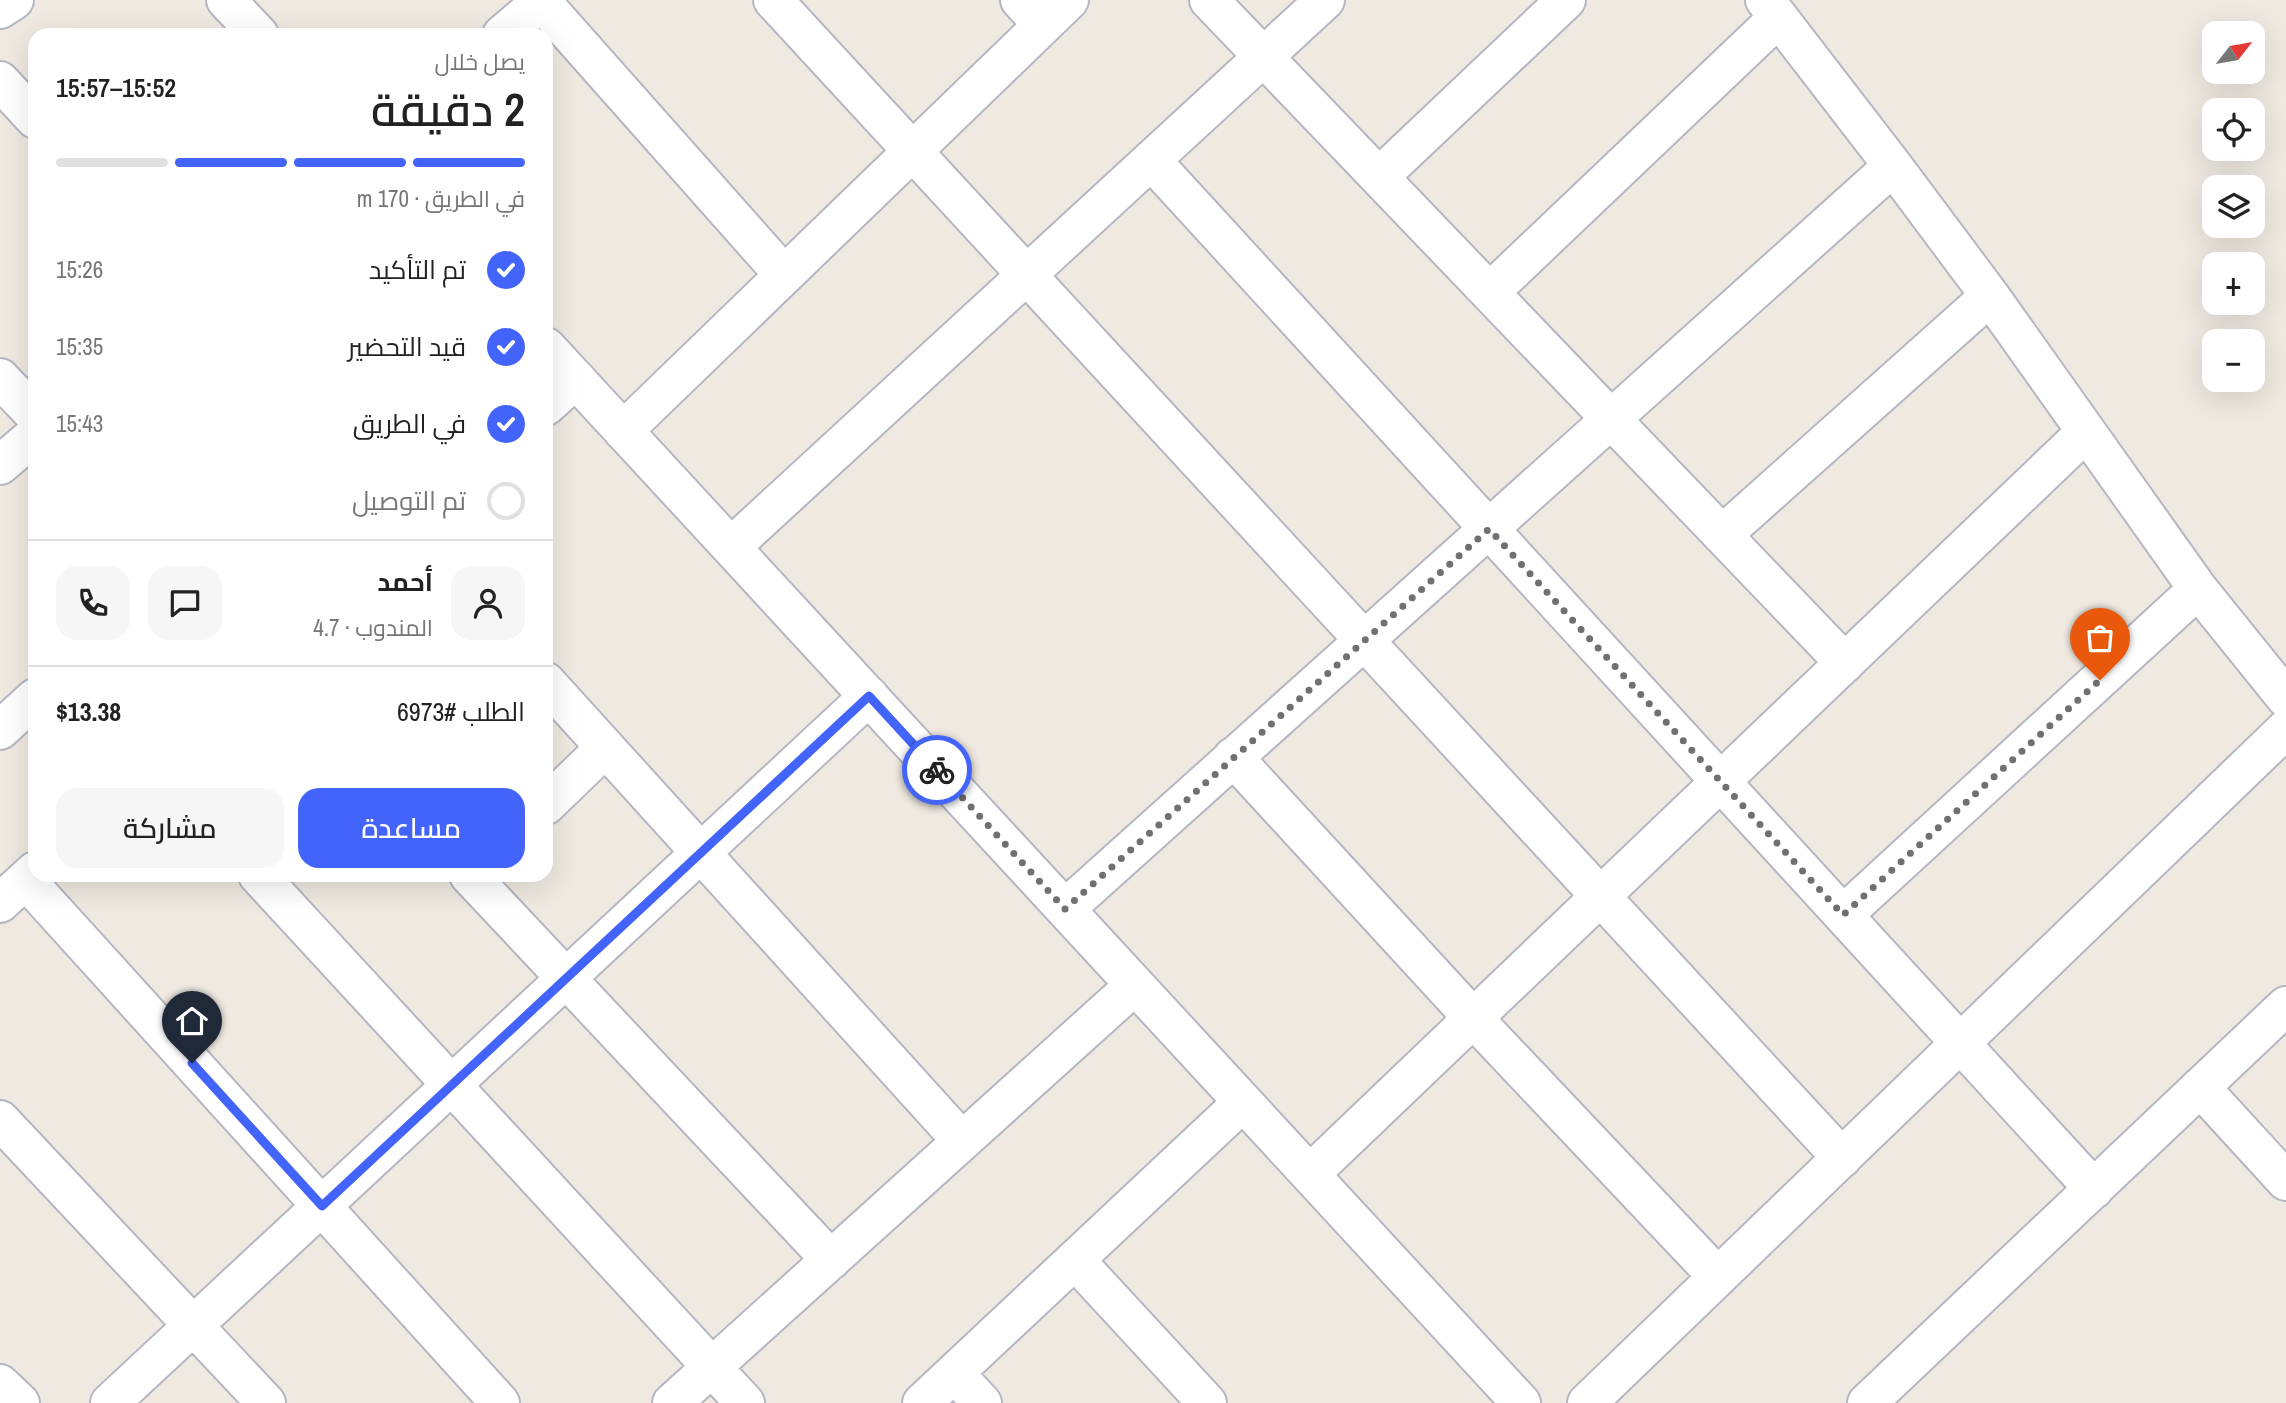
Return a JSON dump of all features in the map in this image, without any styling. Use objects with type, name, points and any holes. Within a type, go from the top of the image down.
[{"type":"street","points":[[0,9],[14,0]]},
{"type":"street","points":[[226,0],[252,28]]},
{"type":"street","points":[[510,28],[541,0],[784,275]]},
{"type":"street","points":[[773,0],[1842,1157]]},
{"type":"street","points":[[1209,0],[1845,663]]},
{"type":"street","points":[[731,547],[1325,0]]},
{"type":"street","points":[[1379,177],[1566,0]]},
{"type":"street","points":[[623,430],[912,151],[1044,8]]},
{"type":"street","points":[[1490,292],[1771,9],[1990,296],[2198,589],[2286,698]]},
{"type":"street","points":[[0,81],[28,112]]},
{"type":"street","points":[[1152,160],[2094,1189]]},
{"type":"street","points":[[1065,909],[1893,166]]},
{"type":"street","points":[[1722,535],[1990,296]]},
{"type":"street","points":[[553,354],[1521,1403]]},
{"type":"street","points":[[0,377],[28,407]]},
{"type":"street","points":[[553,400],[576,379]]},
{"type":"street","points":[[1310,1174],[2086,432]]},
{"type":"street","points":[[0,465],[28,441]]},
{"type":"street","points":[[1843,915],[2198,589]]},
{"type":"street","points":[[553,690],[962,1141]]},
{"type":"street","points":[[110,1403],[869,696]]},
{"type":"street","points":[[0,730],[28,704]]},
{"type":"street","points":[[1587,1403],[2286,729]]},
{"type":"street","points":[[553,797],[606,748]]},
{"type":"street","points":[[1233,757],[1473,1018],[1718,1276]]},
{"type":"street","points":[[264,882],[745,1403]]},
{"type":"street","points":[[476,882],[831,1259]]},
{"type":"street","points":[[20,885],[322,1206],[500,1403]]},
{"type":"street","points":[[671,1403],[1135,985]]},
{"type":"street","points":[[1867,1403],[2286,1006]]},
{"type":"street","points":[[2200,1087],[2286,1181]]},
{"type":"street","points":[[922,1403],[1243,1102]]},
{"type":"street","points":[[0,1120],[266,1403]]},
{"type":"street","points":[[1075,1259],[1207,1403]]},
{"type":"street","points":[[954,1373],[982,1403]]},
{"type":"street","points":[[0,1384],[20,1403]]},
{"type":"way so far","points":[[937,770],[1065,909],[1489,529],[1843,915],[2100,680]]},
{"type":"route","points":[[192,1063],[322,1206],[869,696],[937,770]]}]
